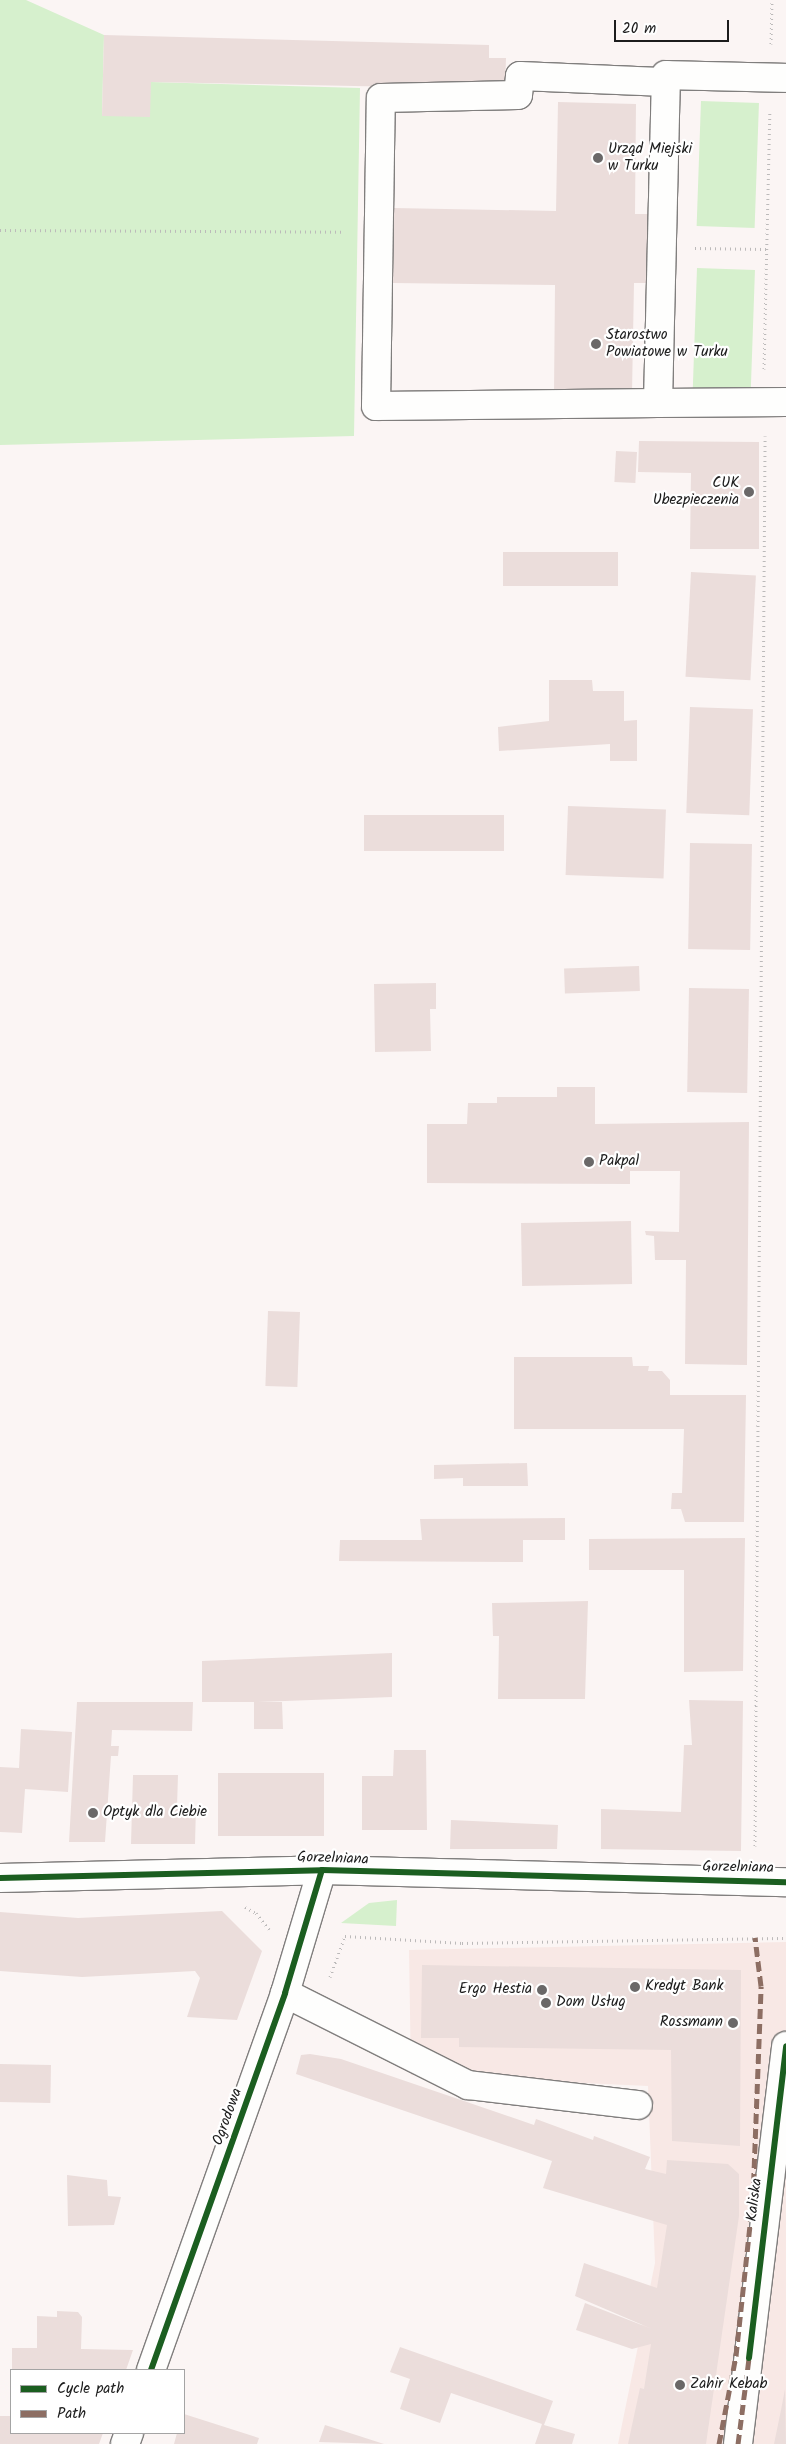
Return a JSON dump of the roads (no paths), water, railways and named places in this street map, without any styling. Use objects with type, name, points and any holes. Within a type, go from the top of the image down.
[{"type":"street","points":[[658,403],[666,75],[786,78]]},
{"type":"street","points":[[666,82],[520,76],[518,95],[381,98],[376,406],[786,402]]},
{"type":"street","name":"Gorzelniana","points":[[0,1878],[322,1870],[786,1882]]},
{"type":"street","name":"Ogrodowa","points":[[151,2369],[285,1993],[322,1870]]},
{"type":"street","points":[[285,1993],[468,2085],[638,2105]]},
{"type":"street","name":"Kaliska","points":[[738,2444],[786,2046]]},
{"type":"place","name":"Urząd Miejski w Turku","points":[[598,158]]},
{"type":"place","name":"Starostwo Powiatowe w Turku","points":[[596,344]]},
{"type":"place","name":"CUK Ubezpieczenia","points":[[749,492]]},
{"type":"place","name":"Pakpal","points":[[589,1162]]},
{"type":"place","name":"Optyk dla Ciebie","points":[[93,1813]]},
{"type":"place","name":"Kredyt Bank","points":[[635,1987]]},
{"type":"place","name":"Ergo Hestia","points":[[542,1990]]},
{"type":"place","name":"Dom Usług","points":[[546,2003]]},
{"type":"place","name":"Rossmann","points":[[733,2023]]},
{"type":"place","name":"Zahir Kebab","points":[[680,2385]]}]
